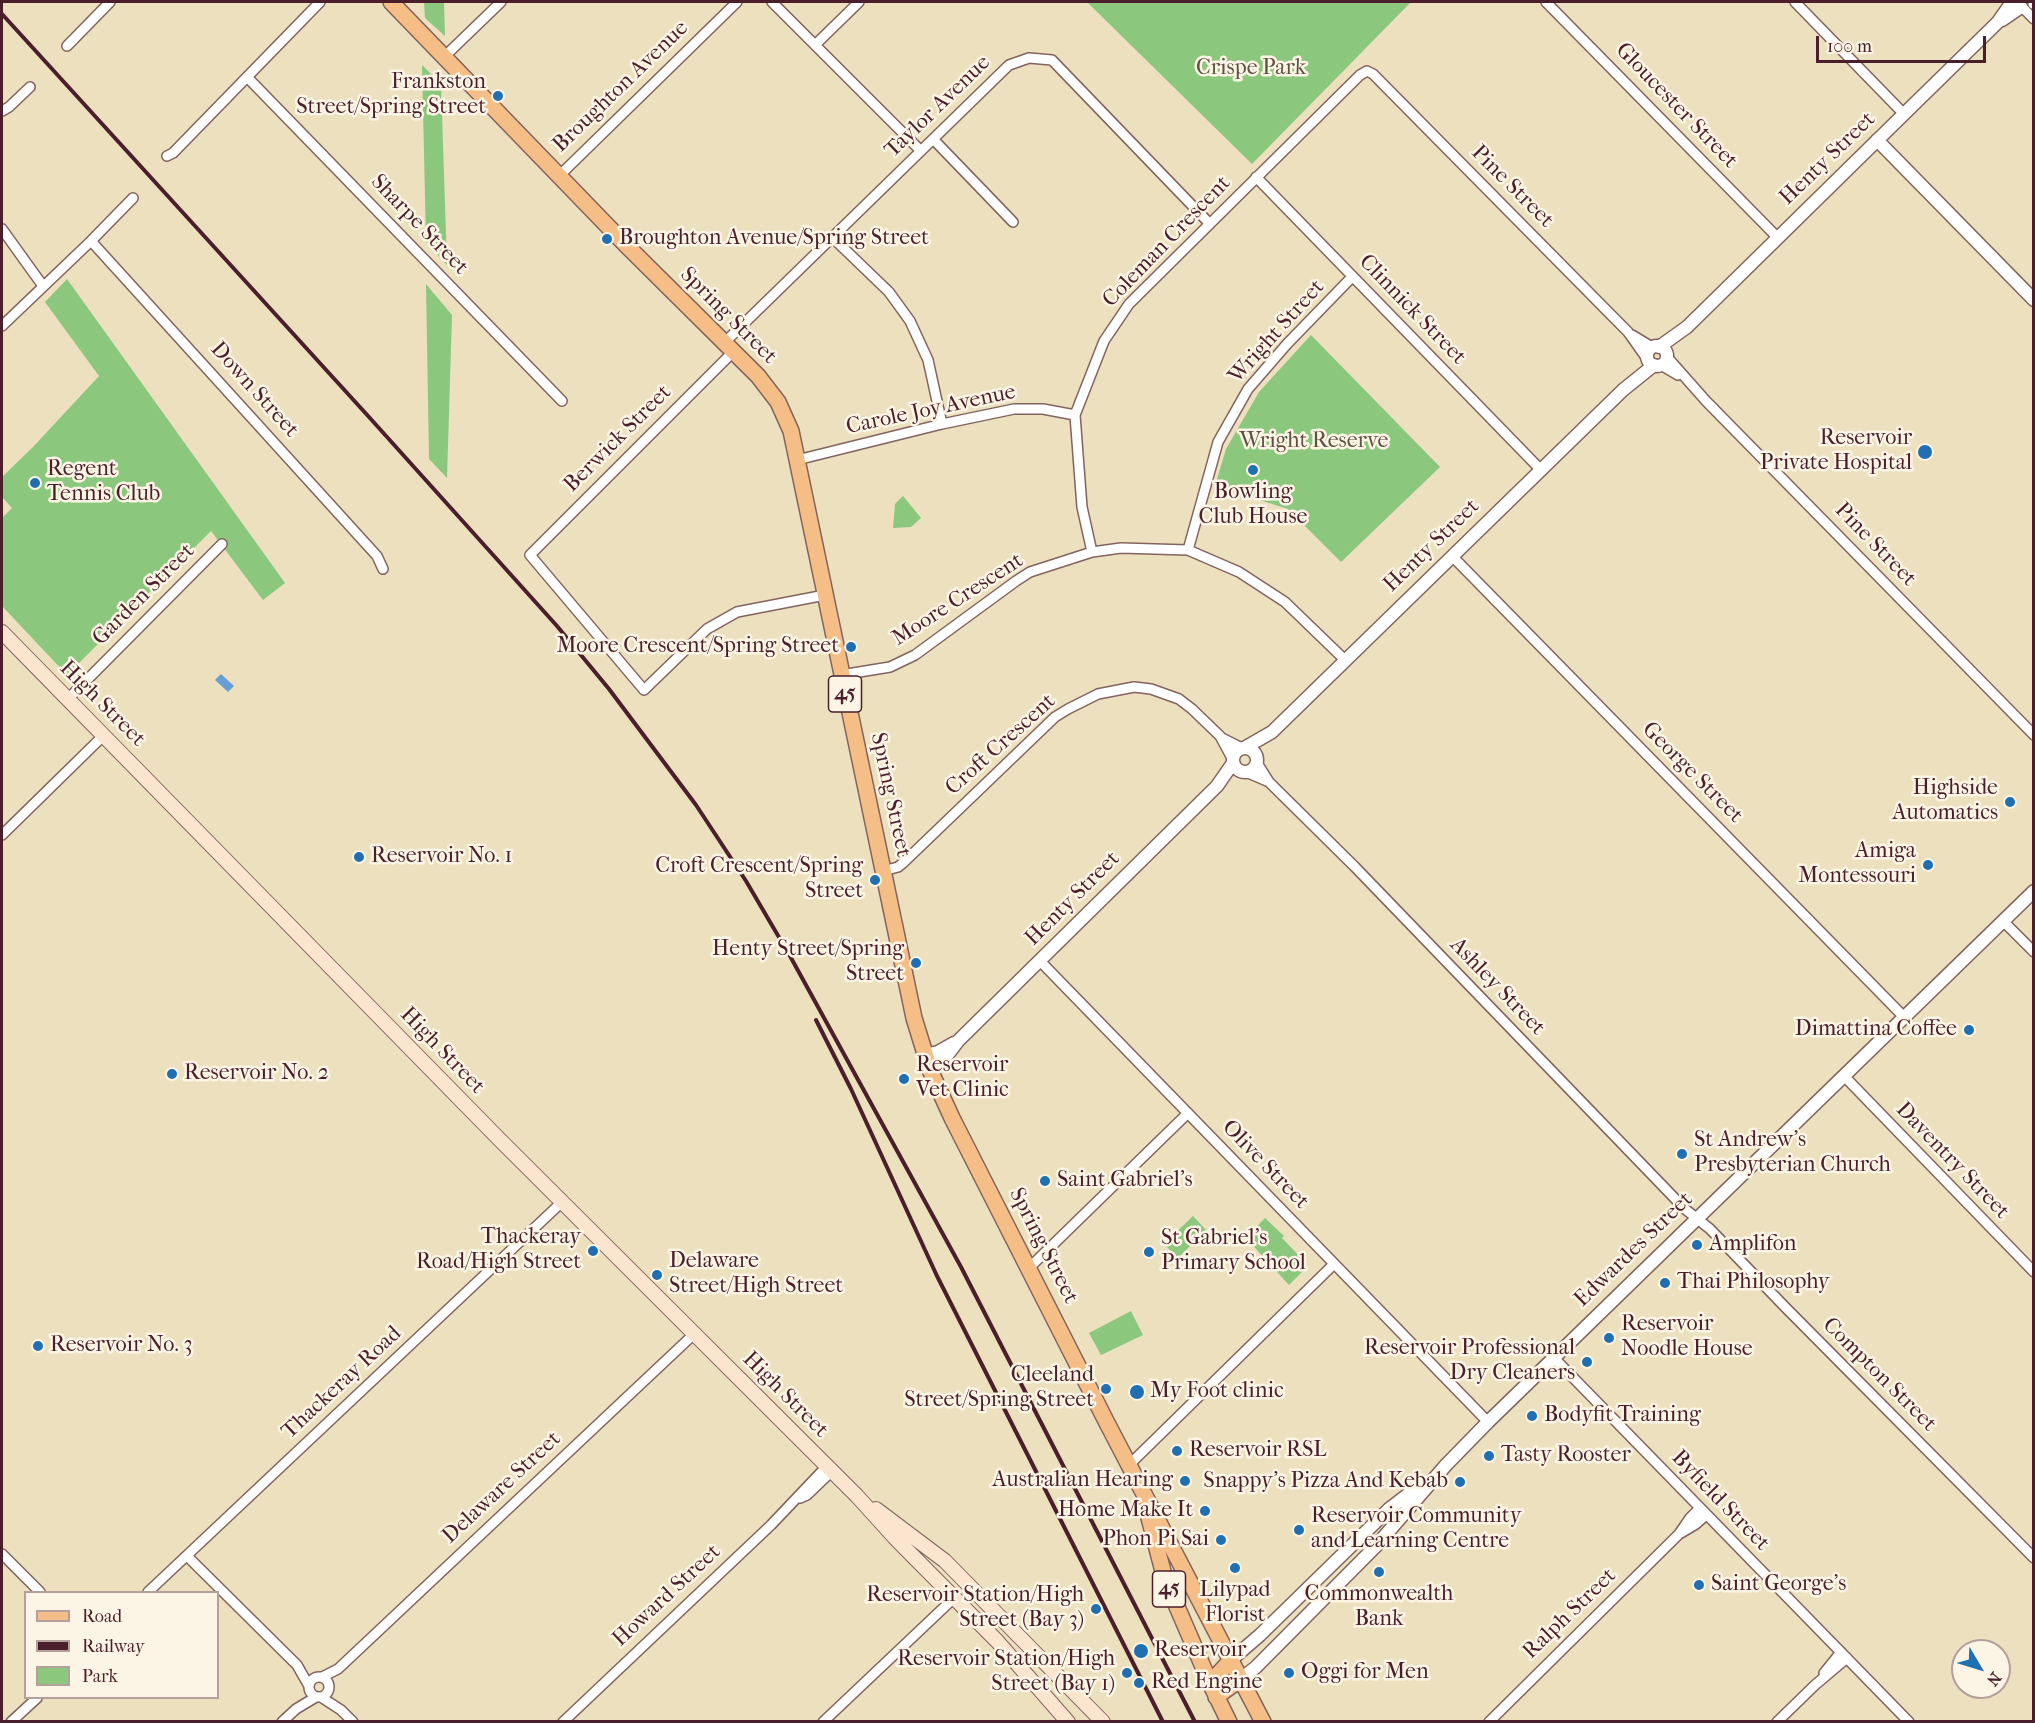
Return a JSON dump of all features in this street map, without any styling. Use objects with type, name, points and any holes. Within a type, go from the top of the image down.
[{"type":"main road","name":"Spring Street","points":[[391,2],[559,176],[758,376],[778,402],[791,431],[914,1018],[927,1062],[952,1118],[1142,1491],[1241,1679],[1257,1718]]},
{"type":"main road","name":"High Street","points":[[2,632],[562,1202],[858,1496],[997,1641],[1068,1722]]},
{"type":"main road","name":"Spring Street","points":[[1142,1491],[1159,1562],[1179,1614],[1230,1722]]},
{"type":"main road","name":"High Street","points":[[858,1496],[934,1551],[967,1581],[1103,1722]]},
{"type":"main road","points":[[920,1562],[934,1551]]},
{"type":"main road","points":[[1159,1562],[1173,1551]]},
{"type":"main road","points":[[1213,1690],[1231,1660]]},
{"type":"main road","points":[[1213,1690],[1241,1679]]},
{"type":"street","points":[[67,46],[110,2]]},
{"type":"street","points":[[167,156],[320,2]]},
{"type":"street","points":[[444,57],[501,2]]},
{"type":"street","name":"Broughton Avenue","points":[[559,176],[737,2]]},
{"type":"street","points":[[772,2],[921,151]]},
{"type":"street","points":[[816,44],[859,2]]},
{"type":"street","name":"Gloucester Street","points":[[1546,2],[1778,238]]},
{"type":"street","points":[[1795,2],[1904,114]]},
{"type":"street","points":[[2025,4],[2034,19]]},
{"type":"street","name":"Henty Street","points":[[1244,748],[1272,732],[1998,22],[2025,4]]},
{"type":"street","name":"Taylor Avenue","points":[[729,347],[833,238],[1009,65],[1029,58],[1052,60],[1210,224]]},
{"type":"street","name":"Coleman Crescent","points":[[1092,552],[1082,507],[1075,415],[1104,341],[1129,304],[1360,75],[1367,71]]},
{"type":"street","name":"Pine Street","points":[[1367,71],[1382,82],[1628,332],[1688,382],[2034,735]]},
{"type":"street","name":"Sharpe Street","points":[[247,77],[562,401]]},
{"type":"street","points":[[2,111],[30,87]]},
{"type":"street","points":[[933,139],[1013,222]]},
{"type":"street","points":[[1877,140],[2034,300]]},
{"type":"street","name":"Clinnick Street","points":[[1256,177],[1540,469]]},
{"type":"street","points":[[2,326],[92,241],[133,198]]},
{"type":"street","points":[[2,229],[43,286]]},
{"type":"street","points":[[833,238],[889,292],[910,321],[928,360],[942,424]]},
{"type":"street","name":"Down Street","points":[[92,241],[377,556],[383,569]]},
{"type":"street","name":"Wright Street","points":[[1188,550],[1218,442],[1248,389],[1287,344],[1353,277]]},
{"type":"street","name":"Berwick Street","points":[[729,347],[530,555],[644,690],[707,629],[736,612],[825,595]]},
{"type":"street","name":"Carole Joy Avenue","points":[[797,460],[1014,408],[1043,409],[1075,415]]},
{"type":"street","name":"Garden Street","points":[[68,699],[222,544]]},
{"type":"street","name":"Moore Crescent","points":[[841,675],[890,667],[915,655],[1030,573],[1092,552],[1132,548],[1188,550],[1239,572],[1285,602],[1345,660]]},
{"type":"street","name":"George Street","points":[[1452,556],[1904,1017]]},
{"type":"street","name":"Croft Crescent","points":[[883,871],[898,867],[903,863],[1055,717],[1098,694],[1134,687],[1164,692],[1179,699],[1220,736],[1239,766]]},
{"type":"street","name":"Henty Street","points":[[1257,761],[1272,732]]},
{"type":"street","points":[[2,835],[103,736]]},
{"type":"street","name":"Croft Crescent","points":[[1220,736],[1244,748]]},
{"type":"street","points":[[1244,748],[1253,750],[1257,761],[1253,769],[1239,766],[1235,752],[1244,748]]},
{"type":"street","name":"Ashley Street","points":[[1257,761],[1269,782],[1355,867],[1698,1220]]},
{"type":"street","name":"Henty Street","points":[[927,1062],[938,1052],[958,1041],[1239,766]]},
{"type":"street","name":"Ashley Street","points":[[1239,766],[1269,782]]},
{"type":"street","name":"Edwardes Street","points":[[1241,1679],[1256,1667],[1376,1546],[1446,1465],[1488,1422],[2034,891]]},
{"type":"street","points":[[2003,921],[2034,952]]},
{"type":"street","name":"Olive Street","points":[[1040,961],[1488,1422]]},
{"type":"street","name":"Daventry Street","points":[[1844,1076],[2034,1272]]},
{"type":"street","points":[[1029,1268],[1188,1113]]},
{"type":"street","name":"Thackeray Road","points":[[150,1591],[562,1202]]},
{"type":"street","name":"Compton Street","points":[[1698,1220],[1710,1229],[2034,1558]]},
{"type":"street","points":[[1129,1465],[1334,1264]]},
{"type":"street","name":"Delaware Street","points":[[324,1682],[694,1334]]},
{"type":"street","name":"Byfield Street","points":[[1553,1358],[1909,1722]]},
{"type":"street","name":"Edwardes Street","points":[[1231,1660],[1389,1509],[1446,1465]]},
{"type":"street","name":"Howard Street","points":[[563,1722],[798,1499],[807,1495],[829,1468]]},
{"type":"street","name":"Ralph Street","points":[[1489,1722],[1679,1534],[1696,1524],[1703,1511]]},
{"type":"street","points":[[2,1554],[38,1591]]},
{"type":"street","points":[[187,1556],[297,1665],[324,1682],[341,1710]]},
{"type":"street","points":[[823,1722],[955,1597]]},
{"type":"street","points":[[1777,1722],[1844,1655]]},
{"type":"street","points":[[297,1665],[314,1692],[341,1710],[353,1722]]},
{"type":"street","points":[[282,1722],[314,1692],[314,1678],[324,1682]]},
{"type":"street","points":[[314,1692],[325,1696],[324,1682]]},
{"type":"street","points":[[11,1722],[36,1699]]},
{"type":"green space","points":[[424,2],[444,2],[445,36],[425,18]]},
{"type":"green space","name":"Crispe Park","points":[[1087,2],[1411,2],[1252,164]]},
{"type":"green space","points":[[422,65],[441,84],[447,265],[426,242]]},
{"type":"green space","points":[[67,279],[285,583],[263,600],[211,531],[67,675],[2,606],[2,518],[12,508],[2,497],[2,477],[99,376],[45,302]]},
{"type":"green space","points":[[426,284],[452,315],[447,478],[429,459]]},
{"type":"green space","name":"Wright Reserve","points":[[1311,335],[1440,467],[1341,562],[1288,509],[1215,486],[1226,449],[1259,392]]},
{"type":"green space","points":[[903,496],[921,518],[911,527],[893,528],[895,504]]},
{"type":"green space","points":[[1193,1216],[1206,1230],[1178,1258],[1164,1244]]},
{"type":"green space","points":[[1265,1218],[1284,1236],[1282,1238],[1303,1260],[1305,1269],[1289,1285],[1246,1238]]},
{"type":"green space","points":[[1131,1311],[1143,1335],[1101,1355],[1089,1333]]},
{"type":"water","points":[[221,674],[234,686],[228,692],[215,680]]},
{"type":"railway","points":[[2,14],[557,626],[609,689],[696,805],[746,881],[790,956],[961,1267],[1195,1722]]},
{"type":"railway","points":[[816,1020],[851,1089],[937,1276],[1163,1722]]},
{"type":"place","name":"Frankston Street/Spring Street","points":[[498,96]]},
{"type":"place","name":"Broughton Avenue/Spring Street","points":[[607,239]]},
{"type":"place","name":"Reservoir Private Hospital","points":[[1925,452]]},
{"type":"place","name":"Bowling Club House","points":[[1253,470]]},
{"type":"place","name":"Regent Tennis Club","points":[[35,483]]},
{"type":"place","name":"Moore Crescent/Spring Street","points":[[851,647]]},
{"type":"place","name":"Highside Automatics","points":[[2010,802]]},
{"type":"place","name":"Reservoir No. 1","points":[[359,857]]},
{"type":"place","name":"Amiga Montessouri","points":[[1928,865]]},
{"type":"place","name":"Croft Crescent/Spring Street","points":[[875,880]]},
{"type":"place","name":"Henty Street/Spring Street","points":[[916,963]]},
{"type":"place","name":"Dimattina Coffee","points":[[1969,1030]]},
{"type":"place","name":"Reservoir No. 2","points":[[172,1074]]},
{"type":"place","name":"Reservoir Vet Clinic","points":[[904,1079]]},
{"type":"place","name":"St Andrew's Presbyterian Church","points":[[1682,1154]]},
{"type":"place","name":"Saint Gabriel's","points":[[1045,1181]]},
{"type":"place","name":"Amplifon","points":[[1697,1245]]},
{"type":"place","name":"Thackeray Road/High Street","points":[[593,1251]]},
{"type":"place","name":"St Gabriel's Primary School","points":[[1149,1252]]},
{"type":"place","name":"Delaware Street/High Street","points":[[657,1275]]},
{"type":"place","name":"Thai Philosophy","points":[[1665,1283]]},
{"type":"place","name":"Reservoir Noodle House","points":[[1609,1338]]},
{"type":"place","name":"Reservoir No. 3","points":[[38,1346]]},
{"type":"place","name":"Reservoir Professional Dry Cleaners","points":[[1587,1362]]},
{"type":"place","name":"Cleeland Street/Spring Street","points":[[1106,1389]]},
{"type":"place","name":"My Foot clinic","points":[[1137,1392]]},
{"type":"place","name":"Bodyfit Training","points":[[1532,1416]]},
{"type":"place","name":"Reservoir RSL","points":[[1177,1451]]},
{"type":"place","name":"Tasty Rooster","points":[[1489,1456]]},
{"type":"place","name":"Australian Hearing","points":[[1185,1481]]},
{"type":"place","name":"Snappy's Pizza And Kebab","points":[[1460,1482]]},
{"type":"place","name":"Home Make It","points":[[1205,1511]]},
{"type":"place","name":"Reservoir Community and Learning Centre","points":[[1299,1530]]},
{"type":"place","name":"Phon Pi Sai","points":[[1221,1540]]},
{"type":"place","name":"Lilypad Florist","points":[[1235,1568]]},
{"type":"place","name":"Commonwealth Bank","points":[[1379,1572]]},
{"type":"place","name":"Saint George's","points":[[1699,1585]]},
{"type":"place","name":"Reservoir Station/High Street (Bay 3)","points":[[1096,1609]]},
{"type":"place","name":"Reservoir","points":[[1141,1651]]},
{"type":"place","name":"Reservoir Station/High Street (Bay 1)","points":[[1127,1673]]},
{"type":"place","name":"Oggi for Men","points":[[1289,1673]]},
{"type":"place","name":"Red Engine","points":[[1139,1683]]}]
